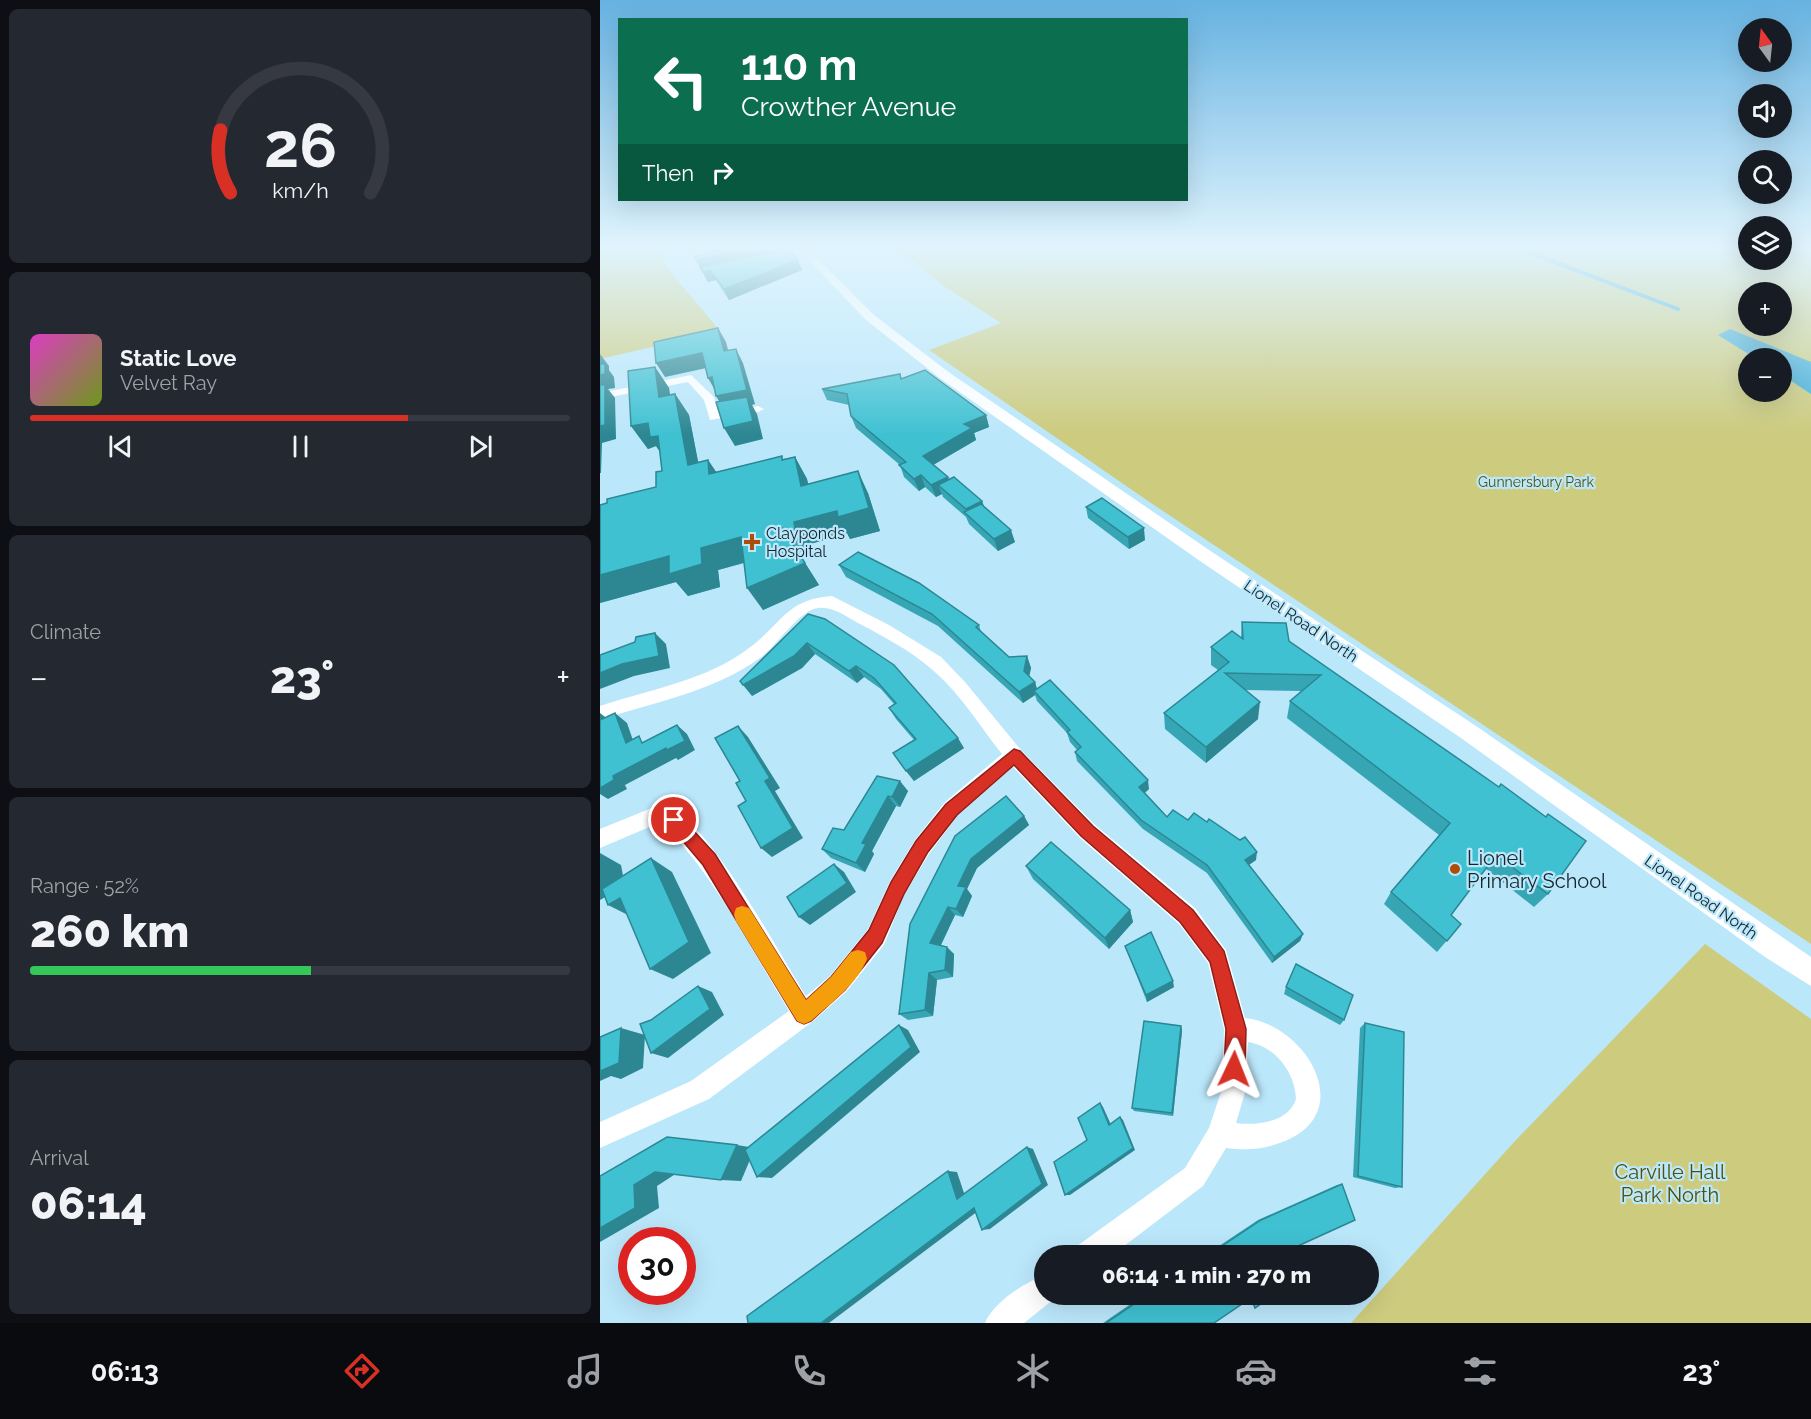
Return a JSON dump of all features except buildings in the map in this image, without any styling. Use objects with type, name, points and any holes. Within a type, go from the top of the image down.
[{"type":"street","name":"Lionel Road North","points":[[866,312],[879,324],[952,379],[1160,525],[1520,768],[1811,973]]},
{"type":"street","points":[[600,396],[691,378],[710,399],[714,418],[758,408]]},
{"type":"street","points":[[600,713],[657,694],[687,688],[718,674],[755,653],[802,608],[814,603],[832,602],[883,629],[935,662],[959,687],[1014,755],[1087,831],[1187,916],[1218,958],[1236,1029],[1234,1089],[1220,1134],[1194,1177],[1102,1245]]},
{"type":"street","points":[[600,1136],[700,1090],[804,1014],[838,984],[876,937],[897,888],[916,857],[951,809],[1014,755]]},
{"type":"street","points":[[600,839],[664,812],[683,828],[709,860],[804,1014]]},
{"type":"street","points":[[1220,1134],[1253,1137],[1294,1124],[1306,1110],[1309,1093],[1304,1071],[1290,1053],[1263,1034],[1236,1029]]},
{"type":"street","points":[[1000,1323],[1034,1297]]},
{"type":"green space","points":[[600,312],[704,312],[720,331],[600,359]]},
{"type":"green space","name":"Gunnersbury Park","points":[[983,312],[1738,312],[1738,336],[1792,336],[1792,312],[1811,312],[1811,944],[1151,503],[929,350],[1001,323]]},
{"type":"green space","name":"Carville Hall Park North","points":[[1705,944],[1811,1019],[1811,1323],[1351,1323],[1367,1305],[1379,1305],[1379,1292],[1515,1141]]},
{"type":"water","points":[[1730,329],[1738,332],[1738,336],[1747,336],[1777,348],[1739,348],[1718,335]]},
{"type":"water","points":[[1792,354],[1811,362],[1811,394],[1792,382]]},
{"type":"slow traffic","points":[[742,915],[804,1014],[838,984],[858,959]]},
{"type":"place","name":"Clayponds Hospital","points":[[752,542]]},
{"type":"place","name":"Lionel Primary School","points":[[1455,869]]},
{"type":"route","points":[[674,820],[709,860],[804,1014],[838,984],[876,937],[897,888],[922,847],[951,809],[1014,755],[1087,831],[1187,916],[1218,958],[1236,1029],[1234,1069]]}]
